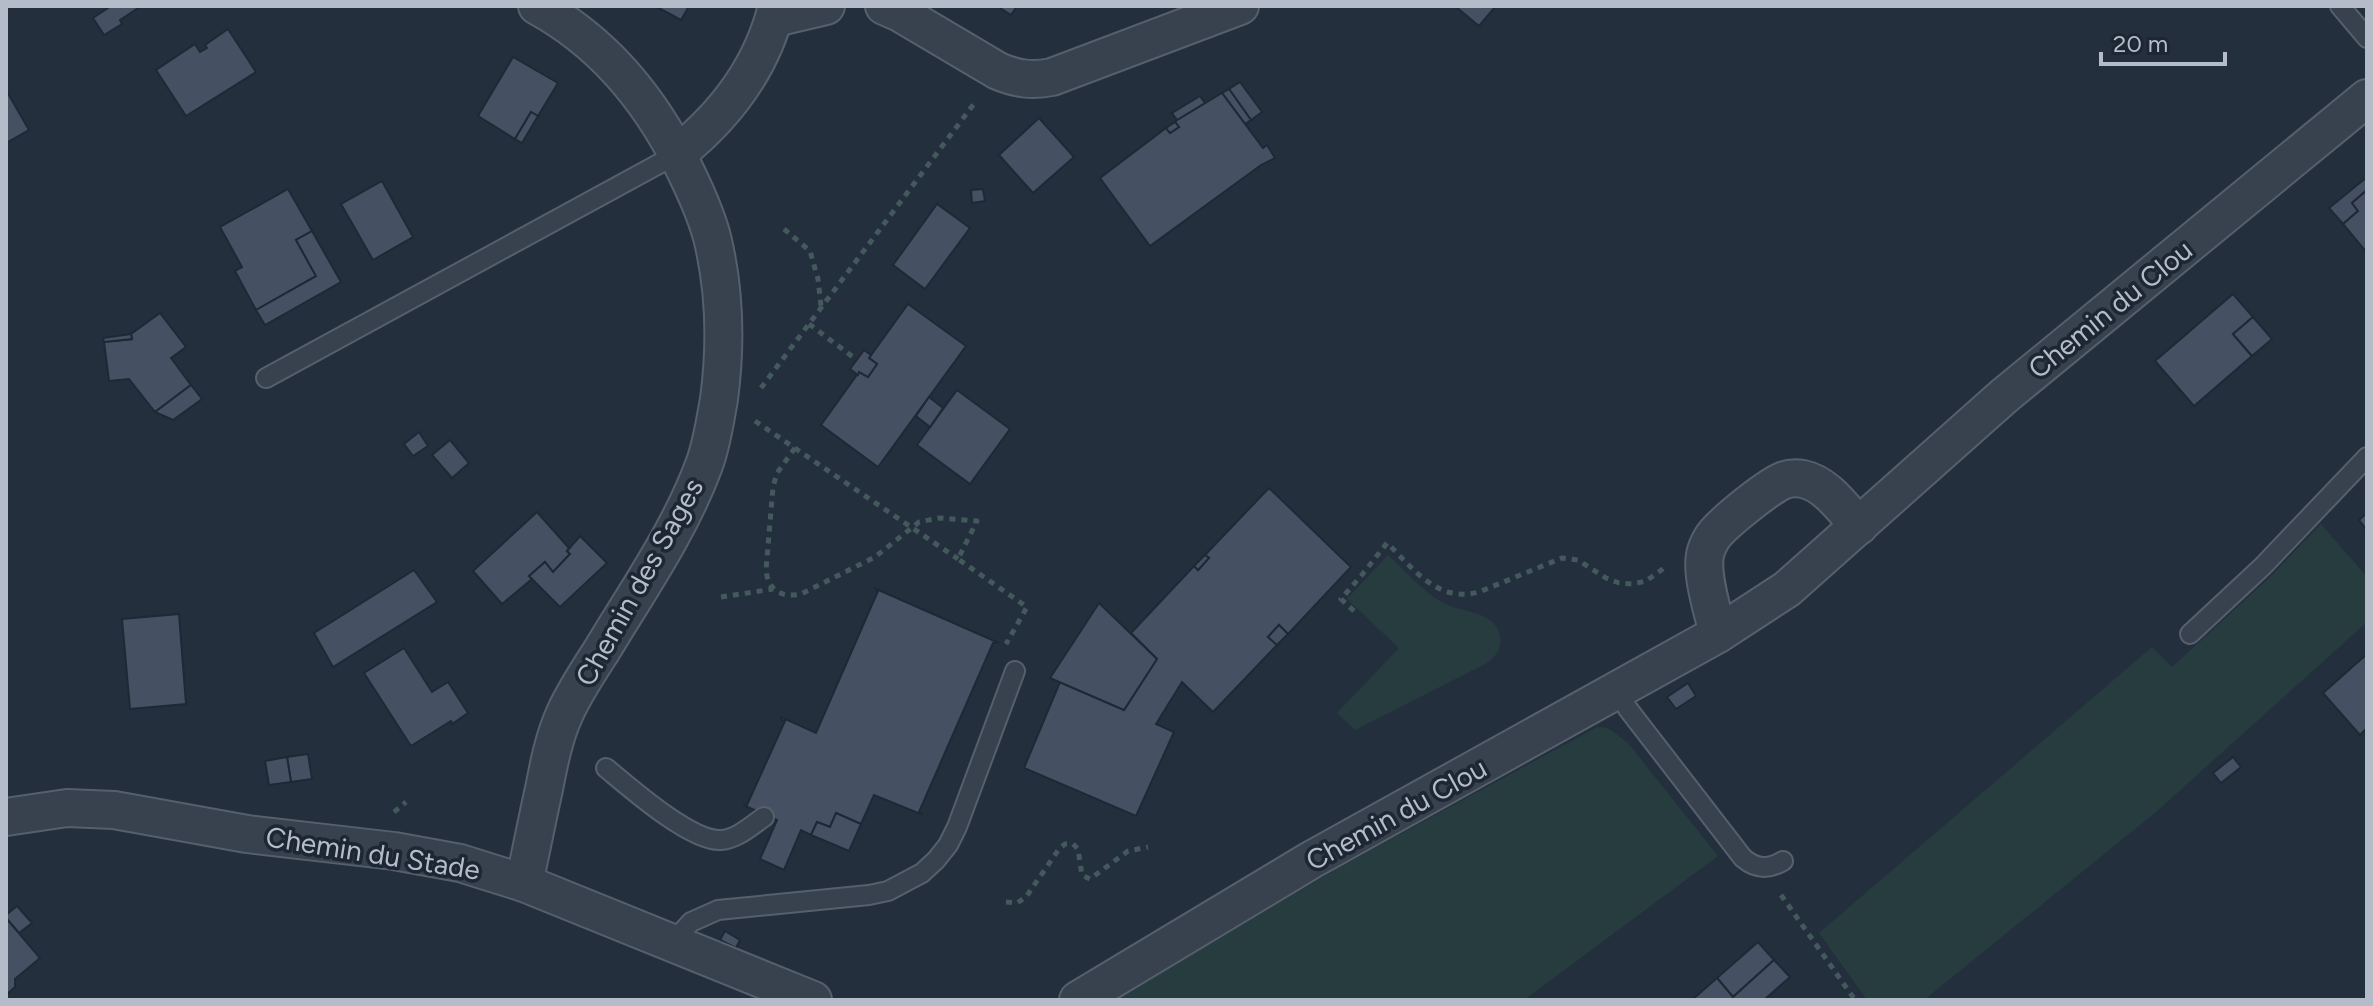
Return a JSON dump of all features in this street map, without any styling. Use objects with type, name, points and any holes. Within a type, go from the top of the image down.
[{"type":"street","name":"Chemin des Sages","points":[[524,883],[551,755],[566,710],[674,530],[705,462],[717,409],[724,335],[716,261],[704,212],[677,154],[630,81],[578,32],[537,6]]},
{"type":"street","points":[[677,154],[719,116],[737,94],[765,44],[776,12],[826,6]]},
{"type":"street","points":[[884,6],[998,71],[1015,78],[1034,80],[1052,77],[1240,6]]},
{"type":"street","name":"Chemin du Clou","points":[[1078,1000],[1311,860],[1718,634],[1787,589],[2041,365],[2367,98]]},
{"type":"street","points":[[1718,634],[1705,572],[1707,547],[1721,527],[1772,487],[1785,480],[1800,478],[1814,482],[1859,526]]},
{"type":"street","name":"Chemin du Stade","points":[[6,817],[67,808],[114,810],[247,834],[427,856],[524,883],[813,1000]]},
{"type":"lane","points":[[2340,6],[2367,38]]},
{"type":"lane","points":[[266,378],[677,154]]},
{"type":"lane","points":[[2190,634],[2263,566],[2367,457]]},
{"type":"lane","points":[[673,942],[691,922],[718,910],[869,895],[888,891],[922,873],[948,845],[957,827],[1015,671]]},
{"type":"lane","points":[[1617,690],[1628,709],[1743,858],[1762,868],[1783,861]]},
{"type":"lane","points":[[606,768],[675,821],[710,839],[732,838],[764,817]]},
{"type":"path","points":[[752,400],[998,71]]},
{"type":"path","points":[[784,229],[810,251],[818,279],[821,307]]},
{"type":"path","points":[[809,324],[857,360]]},
{"type":"path","points":[[774,434],[1027,607]]},
{"type":"path","points":[[795,448],[777,473],[773,487],[766,570],[767,580],[781,595],[801,594],[875,557],[911,528],[929,519],[979,518],[958,559]]},
{"type":"path","points":[[1354,611],[1341,599],[1387,543],[1439,590],[1466,595],[1562,558],[1578,560],[1619,583],[1633,584],[1646,581],[1689,551],[1707,547]]},
{"type":"path","points":[[721,597],[773,589]]},
{"type":"path","points":[[1006,902],[1017,903],[1026,897],[1065,844],[1073,844],[1078,849],[1082,875],[1090,879],[1128,851],[1148,847]]},
{"type":"path","points":[[1762,868],[1855,1000]]},
{"type":"green space","points":[[2321,524],[2367,577],[2367,622],[2156,812],[1924,1000],[1867,1000],[1819,933],[2152,647],[2172,667],[2268,579]]},
{"type":"green space","points":[[1388,555],[1440,601],[1492,622],[1500,637],[1500,646],[1487,663],[1355,730],[1337,713],[1399,648],[1347,599]]},
{"type":"green space","points":[[1597,727],[1608,728],[1628,743],[1718,856],[1524,1000],[1112,1000],[1340,867]]},
{"type":"building","points":[[111,6],[141,6],[120,20],[122,24],[104,35],[93,18]]},
{"type":"building","points":[[655,6],[684,6],[688,8],[681,20]]},
{"type":"building","points":[[997,6],[1017,6],[1011,15]]},
{"type":"building","points":[[1455,6],[1496,6],[1479,26]]},
{"type":"building","points":[[228,29],[256,72],[186,116],[156,70],[195,44],[200,52]]},
{"type":"building","points":[[513,57],[558,83],[538,116],[531,112],[515,139],[478,116]]},
{"type":"building","points":[[1240,82],[1262,112],[1251,120],[1229,89]]},
{"type":"building","points":[[1229,89],[1251,120],[1245,124],[1222,93]]},
{"type":"building","points":[[6,90],[29,130],[6,143]]},
{"type":"building","points":[[1222,93],[1263,148],[1267,145],[1275,158],[1150,246],[1100,178],[1166,128],[1170,133],[1179,127],[1175,122],[1177,120]]},
{"type":"building","points":[[1200,96],[1205,103],[1177,120],[1172,113]]},
{"type":"building","points":[[531,112],[538,116],[522,143],[515,139]]},
{"type":"building","points":[[1039,118],[1074,157],[1033,193],[999,155]]},
{"type":"building","points":[[1175,122],[1179,127],[1170,133],[1166,128]]},
{"type":"building","points":[[2367,177],[2367,190],[2352,203],[2358,211],[2343,224],[2329,208]]},
{"type":"building","points":[[382,181],[413,237],[373,260],[341,204]]},
{"type":"building","points":[[288,189],[312,231],[296,240],[316,276],[256,310],[235,271],[242,267],[220,227]]},
{"type":"building","points":[[983,189],[985,201],[972,203],[971,190]]},
{"type":"building","points":[[2367,190],[2367,253],[2343,224],[2358,211],[2352,203]]},
{"type":"building","points":[[937,204],[970,228],[925,289],[893,265]]},
{"type":"building","points":[[312,231],[341,282],[265,325],[256,310],[316,276],[296,240]]},
{"type":"building","points":[[2233,294],[2253,317],[2233,334],[2252,356],[2194,406],[2155,361]]},
{"type":"building","points":[[908,304],[966,346],[878,467],[821,425],[859,372],[868,377],[877,364],[869,358]]},
{"type":"building","points":[[160,313],[186,347],[171,358],[191,385],[155,412],[129,379],[109,381],[104,342],[132,339],[131,334]]},
{"type":"building","points":[[2253,317],[2272,339],[2252,356],[2233,334]]},
{"type":"building","points":[[131,334],[132,339],[104,342],[103,338]]},
{"type":"building","points":[[864,350],[877,364],[868,377],[850,369]]},
{"type":"building","points":[[191,385],[202,399],[173,420],[155,412]]},
{"type":"building","points":[[957,390],[1010,429],[970,484],[917,445]]},
{"type":"building","points":[[929,397],[943,408],[930,427],[916,416]]},
{"type":"building","points":[[419,432],[428,446],[413,456],[404,444]]},
{"type":"building","points":[[450,440],[469,463],[452,478],[432,455]]},
{"type":"building","points":[[1269,488],[1351,567],[1288,634],[1279,625],[1268,637],[1277,645],[1213,712],[1182,682],[1156,724],[1174,732],[1136,816],[1024,768],[1060,682],[1124,710],[1157,659],[1131,633],[1194,566],[1198,570],[1209,558],[1205,555]]},
{"type":"building","points":[[537,512],[569,548],[567,551],[570,554],[553,572],[545,562],[529,576],[532,579],[502,604],[473,571]]},
{"type":"building","points":[[2367,513],[2367,530],[2359,520]]},
{"type":"building","points":[[580,536],[607,563],[560,607],[529,576],[545,562],[553,572],[570,554],[567,551]]},
{"type":"building","points":[[1205,555],[1209,558],[1198,570],[1194,566]]},
{"type":"building","points":[[414,570],[437,602],[333,667],[314,633]]},
{"type":"building","points":[[874,588],[999,643],[993,643],[919,812],[923,815],[874,795],[861,824],[836,813],[830,827],[817,822],[811,835],[801,830],[784,870],[760,859],[777,820],[743,805],[747,805],[785,721],[781,717],[816,733],[878,591]]},
{"type":"building","points":[[1099,603],[1157,659],[1124,710],[1050,678]]},
{"type":"building","points":[[179,614],[186,704],[130,709],[122,619]]},
{"type":"building","points":[[1279,625],[1288,634],[1277,645],[1268,637]]},
{"type":"building","points":[[404,648],[432,692],[448,682],[468,713],[411,746],[364,673]]},
{"type":"building","points":[[2367,654],[2367,728],[2360,735],[2323,693]]},
{"type":"building","points":[[1688,683],[1696,696],[1676,709],[1667,697]]},
{"type":"building","points":[[308,754],[312,779],[291,782],[287,757]]},
{"type":"building","points":[[287,757],[291,782],[269,785],[265,761]]},
{"type":"building","points":[[2233,757],[2241,767],[2221,783],[2213,773]]},
{"type":"building","points":[[836,813],[861,824],[849,851],[811,835],[817,822],[830,827]]},
{"type":"building","points":[[17,906],[32,923],[19,933],[6,918]]},
{"type":"building","points":[[6,918],[40,958],[15,979],[15,987],[6,995]]},
{"type":"building","points":[[725,931],[740,940],[736,948],[720,940]]},
{"type":"building","points":[[1758,942],[1774,960],[1733,997],[1717,978]]},
{"type":"building","points":[[1774,960],[1790,977],[1764,1000],[1692,1000],[1717,978],[1733,997]]}]
